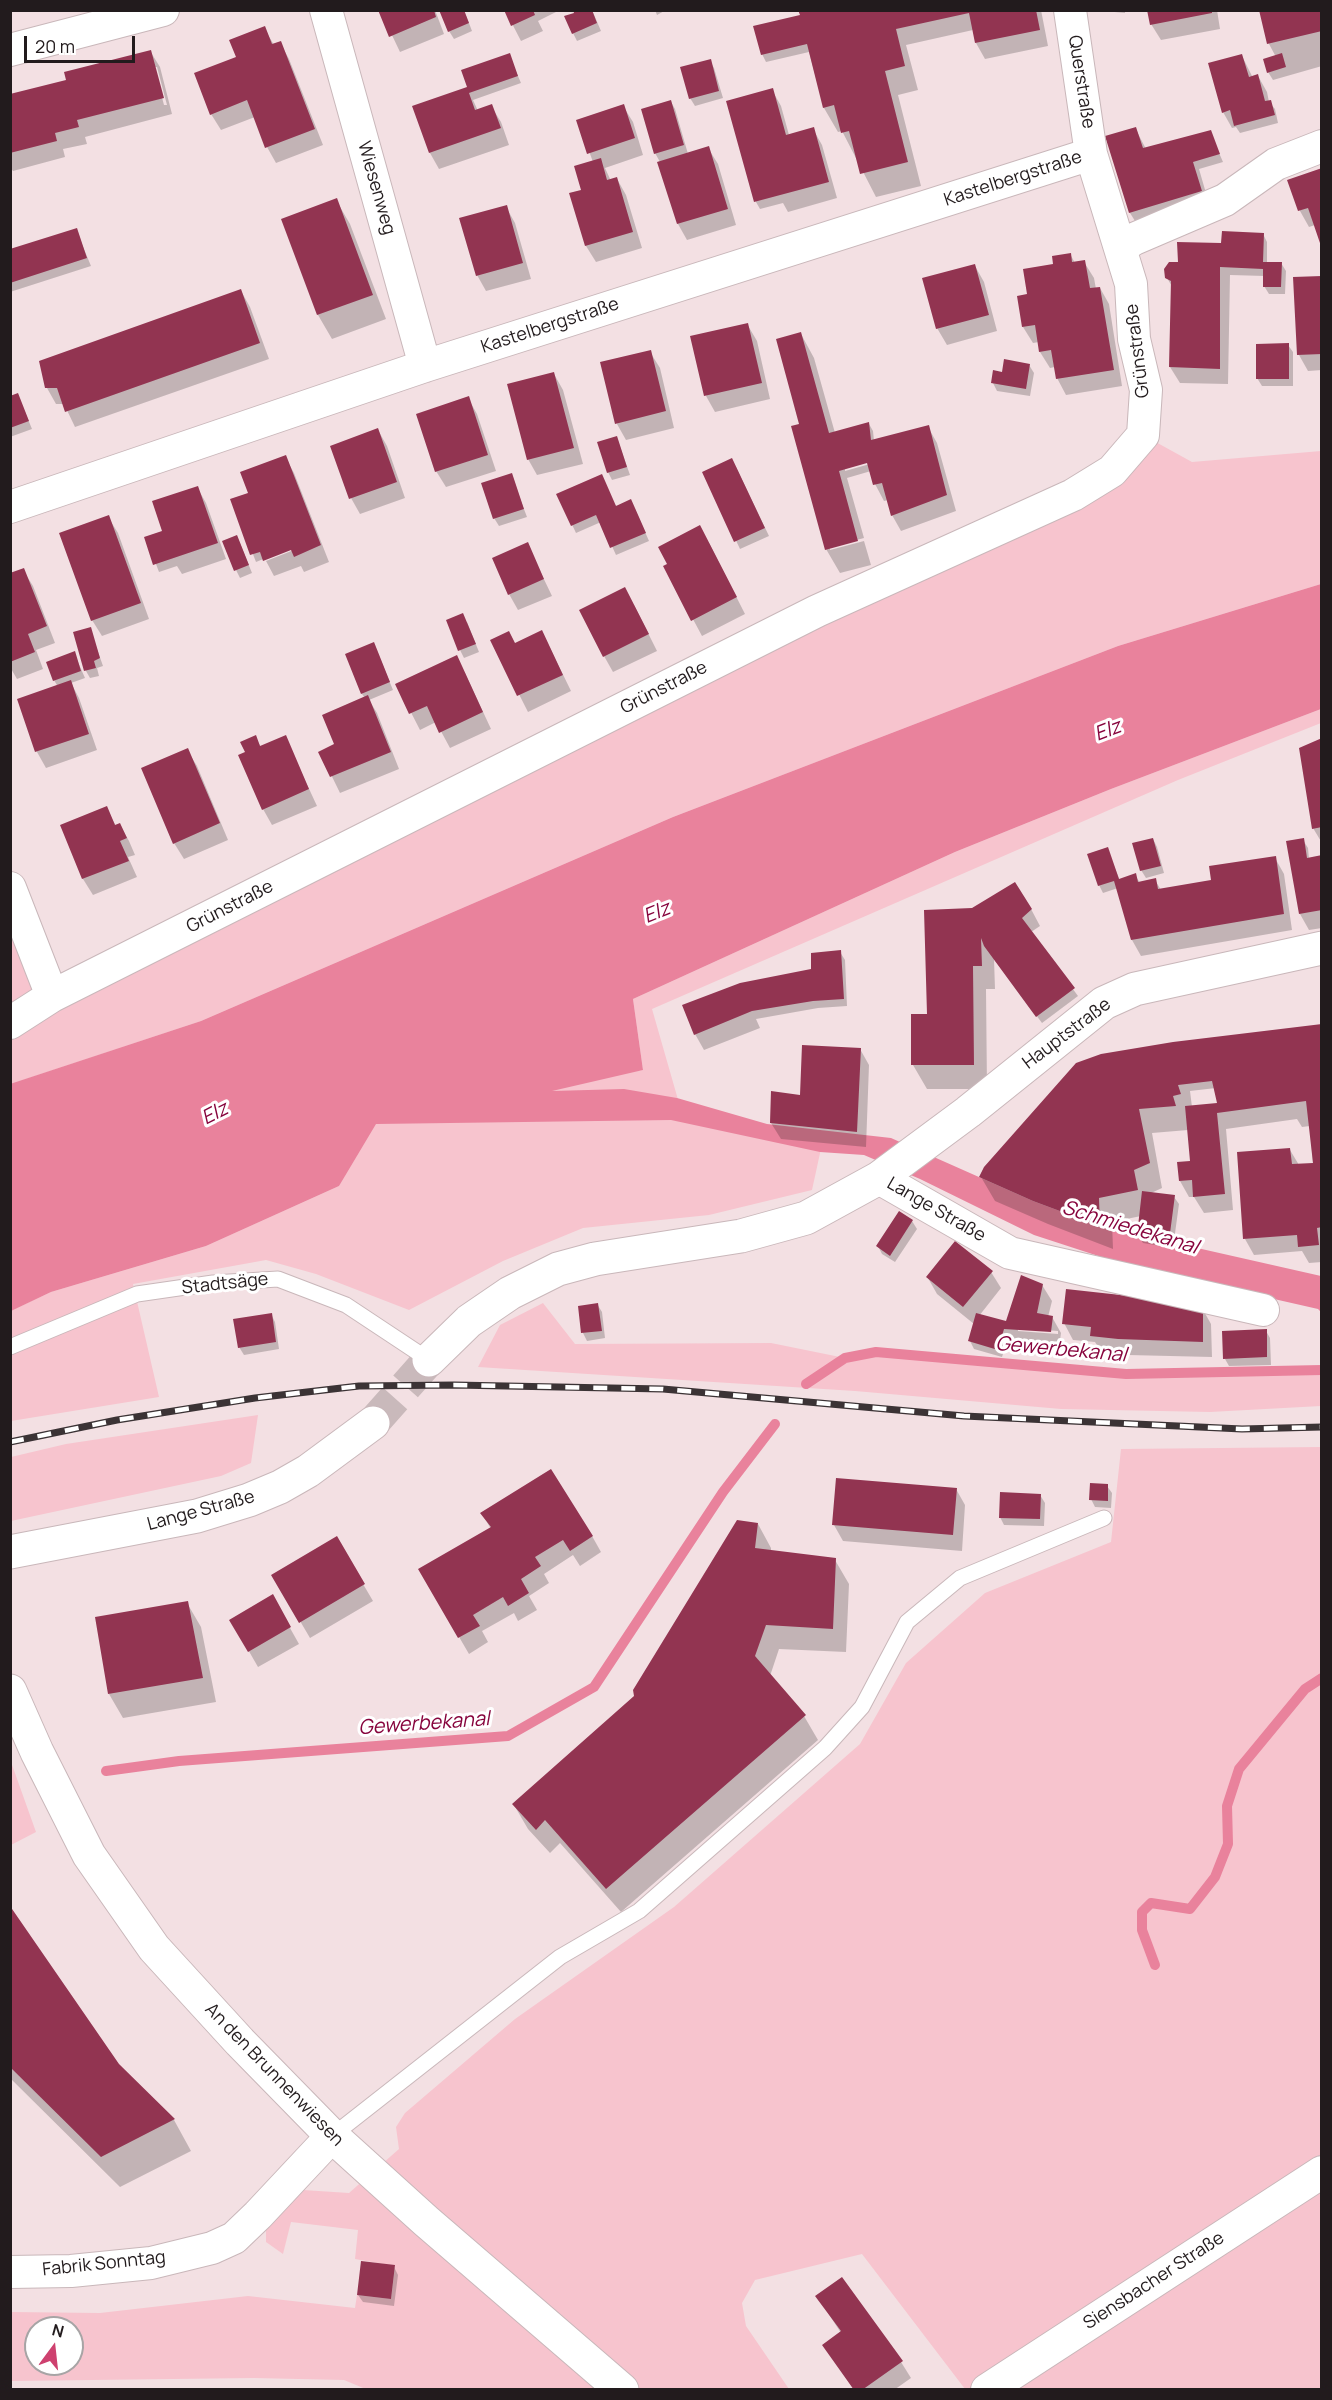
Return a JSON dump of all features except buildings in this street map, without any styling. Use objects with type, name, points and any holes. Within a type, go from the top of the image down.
[{"type":"street","points":[[10,50],[162,10]]},
{"type":"street","name":"Wiesenweg","points":[[326,10],[425,366]]},
{"type":"street","name":"Querstraße","points":[[1070,10],[1091,154]]},
{"type":"street","points":[[1120,248],[1134,239],[1225,200],[1276,164],[1322,146]]},
{"type":"street","name":"Kastelbergstraße","points":[[10,507],[425,366],[1091,154]]},
{"type":"street","name":"Grünstraße","points":[[13,1022],[52,996],[807,616],[1073,495],[1112,471],[1143,435],[1146,390],[1134,339],[1131,284],[1091,154]]},
{"type":"street","points":[[10,888],[52,996]]},
{"type":"street","name":"Hauptstraße","points":[[879,1178],[968,1112],[1104,1003],[1135,989],[1322,948]]},
{"type":"street","name":"Lange Straße","points":[[429,1360],[469,1321],[510,1293],[558,1269],[595,1259],[741,1236],[806,1218],[879,1178],[1010,1253],[1263,1310]]},
{"type":"street","name":"Lange Straße","points":[[10,1552],[187,1518],[249,1500],[308,1471],[373,1423]]},
{"type":"street","name":"An den Brunnenwiesen","points":[[10,1691],[37,1752],[89,1855],[154,1948],[240,2042],[332,2136],[426,2221],[622,2390]]},
{"type":"street","name":"Fabrik Sonntag","points":[[10,2272],[70,2271],[151,2263],[212,2248],[234,2238],[332,2136]]},
{"type":"street","name":"Siensbacher Straße","points":[[987,2390],[1322,2172]]},
{"type":"lane","name":"Stadtsäge","points":[[10,1347],[137,1294],[213,1283],[278,1279],[346,1305],[429,1360]]},
{"type":"lane","points":[[332,2136],[560,1957],[639,1911],[825,1748],[862,1707],[907,1622],[960,1578],[1104,1518]]},
{"type":"shaded area","points":[[1143,435],[1192,462],[1321,451],[1321,584],[1118,646],[673,817],[201,1021],[11,1084],[10,888],[51,996],[1073,495]]},
{"type":"shaded area","points":[[1321,709],[1321,723],[1178,780],[652,1009],[681,1110],[822,1144],[812,1190],[709,1215],[583,1228],[503,1261],[409,1310],[316,1274],[266,1260],[133,1284],[159,1397],[11,1421],[10,1311],[51,1292],[206,1246],[339,1186],[370,1108],[643,1070],[633,999],[955,852],[1111,789]]},
{"type":"shaded area","points":[[543,1303],[575,1344],[771,1343],[845,1358],[876,1352],[1126,1374],[1321,1370],[1321,1406],[1210,1412],[1061,1409],[855,1391],[478,1367],[500,1325]]},
{"type":"shaded area","points":[[258,1415],[251,1463],[221,1476],[11,1521],[11,1457],[66,1444]]},
{"type":"shaded area","points":[[1321,1447],[1321,2389],[965,2389],[862,2254],[755,2280],[742,2303],[746,2326],[789,2389],[368,2390],[344,2380],[254,2378],[11,2381],[10,2312],[100,2313],[248,2296],[355,2308],[357,2295],[391,2299],[395,2266],[355,2259],[358,2230],[291,2222],[283,2254],[266,2242],[266,2226],[303,2190],[349,2193],[399,2149],[396,2127],[405,2113],[515,2019],[674,1907],[860,1744],[906,1663],[985,1593],[1111,1542],[1121,1449]]},
{"type":"shaded area","points":[[10,1762],[36,1832],[11,1845]]},
{"type":"water","name":"Elz","points":[[1321,584],[1321,709],[1111,789],[955,852],[633,999],[643,1070],[552,1091],[624,1089],[677,1098],[767,1124],[891,1138],[1033,1201],[1100,1226],[1321,1276],[1321,1312],[1318,1309],[1129,1266],[1034,1235],[920,1179],[864,1155],[820,1152],[671,1120],[376,1124],[339,1186],[206,1246],[51,1292],[11,1311],[10,1084],[201,1021],[673,817],[1118,646]]},
{"type":"waterway","name":"Gewerbekanal","points":[[806,1384],[845,1358],[876,1352],[1126,1374],[1322,1370]]},
{"type":"waterway","name":"Gewerbekanal","points":[[106,1771],[179,1761],[508,1736],[594,1687],[723,1492],[775,1424]]},
{"type":"waterway","points":[[1155,1965],[1142,1930],[1142,1912],[1151,1903],[1190,1909],[1215,1877],[1228,1844],[1227,1806],[1239,1769],[1305,1689],[1322,1678]]},
{"type":"tunnel","points":[[373,1423],[429,1360]]},
{"type":"railway","points":[[10,1442],[117,1420],[255,1398],[359,1386],[454,1385],[663,1389],[964,1416],[1242,1429],[1322,1427]]},
{"type":"water label","name":"Schmiedekanal","points":[[1130,1228]]}]
